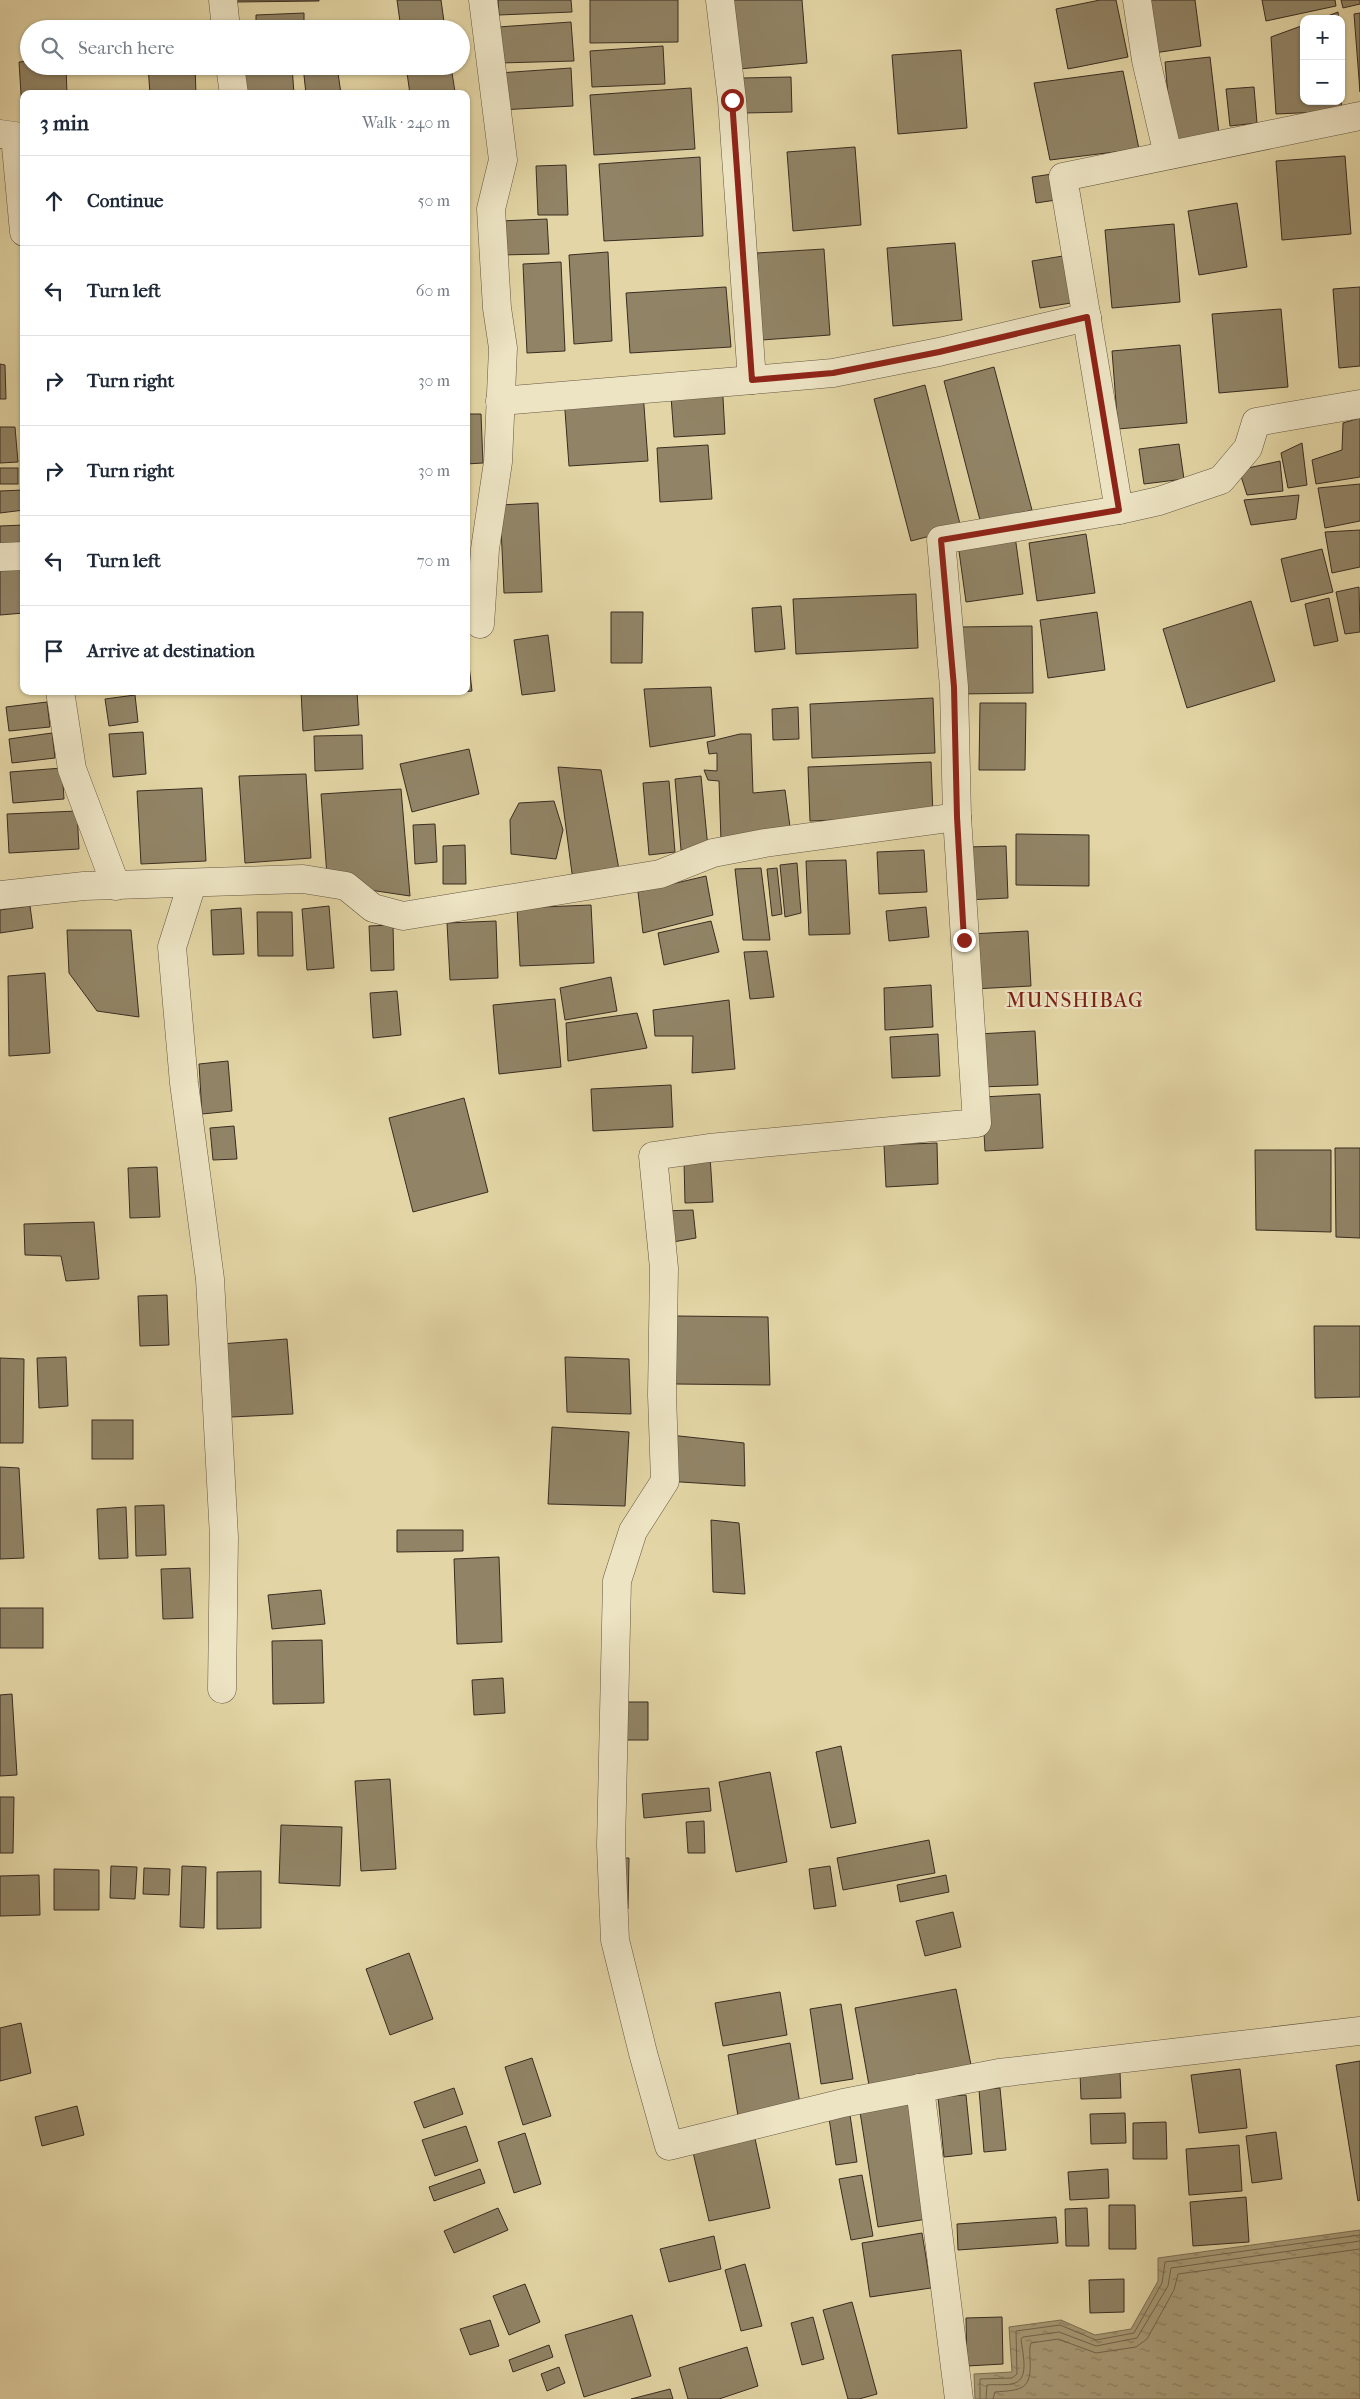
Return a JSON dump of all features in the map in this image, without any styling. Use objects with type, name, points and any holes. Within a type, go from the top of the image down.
[{"type":"street","points":[[223,0],[225,20]]},
{"type":"street","points":[[480,624],[485,549],[498,462],[503,348],[497,308],[491,209],[503,160],[483,0]]},
{"type":"street","points":[[720,0],[732,100],[752,380]]},
{"type":"street","points":[[1137,0],[1146,60],[1168,155]]},
{"type":"street","points":[[231,75],[233,90]]},
{"type":"street","points":[[1119,510],[1063,177],[1360,116]]},
{"type":"street","points":[[0,134],[15,136],[20,189]]},
{"type":"street","points":[[500,402],[833,373],[939,352],[1087,317]]},
{"type":"street","points":[[1360,404],[1256,422],[1248,448],[1220,480],[1159,501],[1119,510],[941,540],[954,687],[957,817],[977,1123],[710,1148],[653,1156],[664,1268],[662,1395],[665,1481],[633,1531],[617,1581],[611,1846],[615,1940],[643,2053],[669,2146],[843,2103],[999,2073],[1360,2031]]},
{"type":"street","points":[[0,557],[20,556]]},
{"type":"street","points":[[61,695],[72,769],[116,886]]},
{"type":"street","points":[[0,896],[84,886],[303,879],[346,886],[373,908],[403,916],[660,874],[713,853],[765,843],[957,817]]},
{"type":"street","points":[[192,884],[172,947],[184,1084],[210,1279],[224,1536],[222,1689]]},
{"type":"street","points":[[920,2088],[959,2399]]},
{"type":"water","points":[[1360,2230],[1360,2399],[975,2399],[974,2374],[1012,2372],[1009,2327],[1061,2320],[1095,2335],[1131,2329],[1158,2281],[1158,2258]]},
{"type":"building","points":[[236,0],[319,0],[319,1],[236,2]]},
{"type":"building","points":[[397,0],[441,0],[444,20],[400,20]]},
{"type":"building","points":[[498,0],[571,0],[572,12],[499,15]]},
{"type":"building","points":[[590,0],[678,0],[678,42],[590,43]]},
{"type":"building","points":[[733,0],[802,0],[807,63],[739,69]]},
{"type":"building","points":[[1100,0],[1116,0],[1128,57],[1068,69],[1056,9]]},
{"type":"building","points":[[1149,0],[1195,0],[1201,46],[1154,53]]},
{"type":"building","points":[[1262,0],[1335,0],[1336,6],[1266,21]]},
{"type":"building","points":[[1341,0],[1360,0],[1360,4],[1343,8]]},
{"type":"building","points":[[304,13],[304,20],[256,20],[256,15]]},
{"type":"building","points":[[1360,13],[1360,92],[1354,14]]},
{"type":"building","points":[[571,22],[574,61],[500,63],[498,27]]},
{"type":"building","points":[[1300,26],[1300,105],[1341,105],[1342,111],[1276,114],[1271,37]]},
{"type":"building","points":[[663,46],[665,84],[592,87],[590,51]]},
{"type":"building","points":[[961,50],[967,128],[898,134],[892,55]]},
{"type":"building","points":[[1210,57],[1219,134],[1172,140],[1165,62]]},
{"type":"building","points":[[19,62],[20,75],[66,75],[67,90],[21,90]]},
{"type":"building","points":[[571,68],[573,106],[500,110],[499,73]]},
{"type":"building","points":[[1123,71],[1139,149],[1050,160],[1034,83]]},
{"type":"building","points":[[149,75],[195,75],[196,90],[150,90]]},
{"type":"building","points":[[244,75],[293,75],[294,90],[245,90]]},
{"type":"building","points":[[304,75],[338,75],[340,90],[306,90]]},
{"type":"building","points":[[407,75],[452,75],[455,90],[409,90]]},
{"type":"building","points":[[791,77],[792,112],[744,113],[743,78]]},
{"type":"building","points":[[1254,87],[1257,123],[1230,126],[1226,89]]},
{"type":"building","points":[[691,88],[695,149],[594,155],[590,95]]},
{"type":"building","points":[[855,147],[861,225],[793,231],[787,152]]},
{"type":"building","points":[[1345,156],[1351,234],[1282,240],[1276,161]]},
{"type":"building","points":[[700,157],[703,236],[604,241],[599,164]]},
{"type":"building","points":[[566,165],[568,215],[538,215],[536,166]]},
{"type":"building","points":[[1052,174],[1056,200],[1036,203],[1032,177]]},
{"type":"building","points":[[1237,203],[1247,267],[1199,275],[1188,211]]},
{"type":"building","points":[[547,219],[549,254],[500,255],[500,221]]},
{"type":"building","points":[[1174,224],[1180,302],[1112,308],[1105,230]]},
{"type":"building","points":[[955,243],[962,320],[893,326],[887,248]]},
{"type":"building","points":[[824,249],[830,335],[762,340],[757,253]]},
{"type":"building","points":[[608,252],[612,341],[574,344],[569,255]]},
{"type":"building","points":[[1063,256],[1071,303],[1040,308],[1032,261]]},
{"type":"building","points":[[561,262],[565,351],[527,353],[523,264]]},
{"type":"building","points":[[726,287],[731,347],[630,353],[626,293]]},
{"type":"building","points":[[1360,287],[1360,366],[1339,368],[1333,289]]},
{"type":"building","points":[[1281,309],[1288,387],[1219,393],[1212,314]]},
{"type":"building","points":[[1180,345],[1187,423],[1118,429],[1112,351]]},
{"type":"building","points":[[0,364],[5,365],[6,399],[0,399]]},
{"type":"building","points":[[994,367],[1032,510],[981,524],[944,381]]},
{"type":"building","points":[[722,380],[725,434],[674,437],[670,383]]},
{"type":"building","points":[[925,385],[961,528],[911,541],[874,399]]},
{"type":"building","points":[[643,392],[648,461],[569,466],[564,397]]},
{"type":"building","points":[[470,414],[481,414],[483,463],[470,464]]},
{"type":"building","points":[[1360,418],[1360,477],[1316,484],[1312,460],[1342,450],[1343,423]]},
{"type":"building","points":[[0,427],[15,427],[18,462],[0,463]]},
{"type":"building","points":[[1302,443],[1307,485],[1288,488],[1281,453]]},
{"type":"building","points":[[1179,444],[1184,479],[1144,484],[1139,449]]},
{"type":"building","points":[[708,445],[712,499],[660,502],[657,448]]},
{"type":"building","points":[[1280,461],[1283,491],[1247,495],[1239,470]]},
{"type":"building","points":[[0,468],[18,468],[18,484],[0,484]]},
{"type":"building","points":[[1360,484],[1360,521],[1325,528],[1318,488]]},
{"type":"building","points":[[20,490],[20,510],[0,513],[0,491]]},
{"type":"building","points":[[1299,495],[1296,519],[1251,525],[1244,500]]},
{"type":"building","points":[[538,503],[542,592],[504,593],[500,505]]},
{"type":"building","points":[[20,525],[20,547],[0,547],[0,526]]},
{"type":"building","points":[[1360,530],[1360,567],[1332,573],[1325,532]]},
{"type":"building","points":[[1086,534],[1095,593],[1037,601],[1029,543]]},
{"type":"building","points":[[1015,536],[1023,594],[966,602],[958,544]]},
{"type":"building","points":[[1322,549],[1333,592],[1291,602],[1281,559]]},
{"type":"building","points":[[20,564],[20,613],[0,615],[0,565]]},
{"type":"building","points":[[1359,587],[1360,632],[1345,634],[1336,592]]},
{"type":"building","points":[[916,594],[918,648],[796,654],[793,599]]},
{"type":"building","points":[[1329,598],[1338,641],[1314,646],[1305,604]]},
{"type":"building","points":[[1251,601],[1275,681],[1187,708],[1163,629]]},
{"type":"building","points":[[781,606],[785,649],[755,652],[752,608]]},
{"type":"building","points":[[611,612],[643,612],[642,663],[611,663]]},
{"type":"building","points":[[1097,612],[1105,670],[1048,678],[1040,620]]},
{"type":"building","points":[[1032,626],[1033,693],[960,694],[959,627]]},
{"type":"building","points":[[548,635],[555,691],[522,695],[514,640]]},
{"type":"building","points":[[470,674],[472,691],[470,691]]},
{"type":"building","points":[[711,687],[715,736],[650,747],[644,689]]},
{"type":"building","points":[[135,695],[138,722],[109,726],[105,699]]},
{"type":"building","points":[[301,695],[357,695],[359,725],[303,731]]},
{"type":"building","points":[[933,698],[935,753],[812,758],[810,704]]},
{"type":"building","points":[[47,702],[50,727],[9,731],[6,707]]},
{"type":"building","points":[[980,703],[1026,703],[1025,770],[979,770]]},
{"type":"building","points":[[798,707],[799,739],[773,740],[772,709]]},
{"type":"building","points":[[143,732],[146,774],[113,777],[109,734]]},
{"type":"building","points":[[52,733],[55,758],[12,763],[9,739]]},
{"type":"building","points":[[740,734],[751,734],[753,793],[785,790],[791,834],[721,841],[719,781],[708,780],[704,770],[717,771],[717,753],[709,754],[707,742]]},
{"type":"building","points":[[362,735],[363,769],[315,771],[314,736]]},
{"type":"building","points":[[469,749],[479,794],[412,812],[400,764]]},
{"type":"building","points":[[931,762],[933,816],[810,821],[808,767]]},
{"type":"building","points":[[558,767],[601,770],[620,875],[573,881]]},
{"type":"building","points":[[62,768],[64,799],[13,803],[10,772]]},
{"type":"building","points":[[306,774],[311,858],[245,863],[239,776]]},
{"type":"building","points":[[701,776],[708,848],[681,850],[675,779]]},
{"type":"building","points":[[669,781],[675,852],[649,855],[643,783]]},
{"type":"building","points":[[202,788],[206,861],[141,864],[137,791]]},
{"type":"building","points":[[401,789],[410,896],[363,889],[327,876],[321,794]]},
{"type":"building","points":[[554,801],[563,830],[556,859],[511,854],[510,820],[519,803]]},
{"type":"building","points":[[77,811],[79,849],[9,853],[7,814]]},
{"type":"building","points":[[435,824],[437,862],[415,864],[413,825]]},
{"type":"building","points":[[1016,834],[1089,835],[1089,886],[1016,885]]},
{"type":"building","points":[[465,845],[466,884],[443,884],[443,846]]},
{"type":"building","points":[[1006,846],[1008,898],[967,900],[966,847]]},
{"type":"building","points":[[924,850],[927,892],[879,894],[877,852]]},
{"type":"building","points":[[846,860],[850,934],[809,935],[806,861]]},
{"type":"building","points":[[797,863],[801,913],[785,917],[780,865]]},
{"type":"building","points":[[761,868],[770,940],[743,940],[735,869]]},
{"type":"building","points":[[777,868],[782,914],[772,916],[767,869]]},
{"type":"building","points":[[706,876],[713,915],[643,933],[638,892]]},
{"type":"building","points":[[591,905],[594,963],[520,966],[517,908]]},
{"type":"building","points":[[30,906],[33,928],[0,933],[0,910]]},
{"type":"building","points":[[329,906],[334,968],[307,970],[302,909]]},
{"type":"building","points":[[926,907],[929,937],[889,941],[886,911]]},
{"type":"building","points":[[241,908],[244,954],[213,955],[211,910]]},
{"type":"building","points":[[257,912],[292,912],[293,956],[258,956]]},
{"type":"building","points":[[496,921],[498,978],[450,980],[447,923]]},
{"type":"building","points":[[711,921],[719,952],[664,965],[658,933]]},
{"type":"building","points":[[393,925],[394,970],[371,971],[369,926]]},
{"type":"building","points":[[67,930],[131,930],[139,1017],[97,1011],[69,973]]},
{"type":"building","points":[[1028,931],[1031,986],[973,989],[970,934]]},
{"type":"building","points":[[767,951],[774,997],[750,999],[744,952]]},
{"type":"building","points":[[45,973],[50,1053],[9,1056],[8,976]]},
{"type":"building","points":[[611,977],[617,1011],[565,1020],[560,988]]},
{"type":"building","points":[[931,985],[933,1027],[885,1030],[884,988]]},
{"type":"building","points":[[397,991],[401,1035],[373,1038],[370,993]]},
{"type":"building","points":[[555,999],[561,1067],[499,1074],[493,1005]]},
{"type":"building","points":[[729,1000],[735,1069],[692,1073],[693,1036],[655,1036],[653,1010]]},
{"type":"building","points":[[637,1013],[647,1048],[568,1061],[566,1023]]},
{"type":"building","points":[[1035,1031],[1038,1085],[980,1087],[977,1034]]},
{"type":"building","points":[[938,1034],[940,1076],[892,1078],[890,1037]]},
{"type":"building","points":[[228,1061],[232,1111],[202,1114],[199,1064]]},
{"type":"building","points":[[671,1085],[673,1127],[593,1131],[591,1089]]},
{"type":"building","points":[[1040,1094],[1043,1148],[985,1151],[982,1097]]},
{"type":"building","points":[[464,1098],[488,1192],[413,1212],[389,1118]]},
{"type":"building","points":[[234,1126],[237,1159],[213,1160],[210,1128]]},
{"type":"building","points":[[937,1143],[938,1184],[886,1187],[884,1145]]},
{"type":"building","points":[[1335,1148],[1360,1148],[1360,1238],[1336,1237]]},
{"type":"building","points":[[1255,1150],[1331,1150],[1331,1232],[1256,1230]]},
{"type":"building","points":[[710,1156],[713,1202],[685,1203],[684,1161]]},
{"type":"building","points":[[157,1167],[160,1217],[130,1218],[128,1168]]},
{"type":"building","points":[[693,1210],[696,1238],[667,1243],[662,1211]]},
{"type":"building","points":[[94,1222],[99,1279],[66,1281],[61,1256],[25,1255],[24,1224]]},
{"type":"building","points":[[167,1295],[169,1345],[140,1346],[138,1296]]},
{"type":"building","points":[[676,1316],[768,1317],[770,1385],[676,1384]]},
{"type":"building","points":[[1314,1326],[1360,1326],[1360,1397],[1315,1398]]},
{"type":"building","points":[[287,1339],[293,1414],[231,1417],[220,1344]]},
{"type":"building","points":[[66,1357],[68,1406],[39,1408],[37,1358]]},
{"type":"building","points":[[565,1357],[629,1359],[631,1414],[567,1412]]},
{"type":"building","points":[[0,1358],[24,1359],[23,1443],[0,1443]]},
{"type":"building","points":[[92,1420],[133,1420],[133,1459],[92,1459]]},
{"type":"building","points":[[552,1427],[629,1432],[625,1506],[548,1504]]},
{"type":"building","points":[[670,1435],[744,1443],[745,1486],[665,1481]]},
{"type":"building","points":[[0,1467],[19,1468],[24,1558],[0,1559]]},
{"type":"building","points":[[164,1505],[166,1555],[136,1556],[135,1506]]},
{"type":"building","points":[[126,1507],[128,1558],[99,1559],[97,1509]]},
{"type":"building","points":[[711,1520],[739,1523],[745,1594],[713,1592]]},
{"type":"building","points":[[397,1530],[463,1530],[463,1551],[397,1552]]},
{"type":"building","points":[[499,1557],[502,1642],[457,1644],[454,1559]]},
{"type":"building","points":[[190,1568],[193,1618],[163,1619],[161,1569]]},
{"type":"building","points":[[321,1590],[325,1624],[272,1629],[268,1595]]},
{"type":"building","points":[[0,1608],[43,1608],[43,1648],[0,1648]]},
{"type":"building","points":[[322,1640],[324,1703],[273,1704],[272,1641]]},
{"type":"building","points":[[503,1678],[505,1713],[474,1715],[472,1680]]},
{"type":"building","points":[[12,1694],[17,1775],[0,1776],[0,1695]]},
{"type":"building","points":[[625,1702],[648,1702],[648,1740],[624,1740]]},
{"type":"building","points":[[841,1746],[856,1823],[831,1828],[816,1752]]},
{"type":"building","points":[[770,1772],[787,1862],[736,1872],[719,1782]]},
{"type":"building","points":[[390,1779],[396,1869],[361,1871],[355,1781]]},
{"type":"building","points":[[709,1788],[711,1811],[644,1818],[642,1794]]},
{"type":"building","points":[[0,1797],[14,1797],[13,1853],[0,1853]]},
{"type":"building","points":[[704,1821],[705,1853],[688,1853],[686,1822]]},
{"type":"building","points":[[281,1825],[342,1827],[340,1886],[279,1883]]},
{"type":"building","points":[[929,1840],[935,1873],[843,1890],[837,1858]]},
{"type":"building","points":[[617,1858],[629,1858],[628,1909],[616,1909]]},
{"type":"building","points":[[111,1866],[137,1867],[135,1899],[110,1898]]},
{"type":"building","points":[[182,1866],[206,1867],[204,1928],[180,1927]]},
{"type":"building","points":[[830,1866],[836,1906],[814,1909],[809,1869]]},
{"type":"building","points":[[144,1868],[170,1869],[169,1895],[143,1894]]},
{"type":"building","points":[[54,1869],[99,1870],[99,1910],[54,1910]]},
{"type":"building","points":[[261,1871],[261,1928],[217,1929],[217,1872]]},
{"type":"building","points":[[39,1875],[40,1915],[0,1916],[0,1876]]},
{"type":"building","points":[[946,1875],[949,1892],[900,1902],[897,1885]]},
{"type":"building","points":[[953,1912],[961,1947],[925,1956],[916,1921]]},
{"type":"building","points":[[409,1953],[433,2019],[390,2035],[366,1969]]},
{"type":"building","points":[[956,1989],[971,2065],[869,2085],[855,2008]]},
{"type":"building","points":[[780,1992],[787,2035],[723,2046],[715,2003]]},
{"type":"building","points":[[841,2004],[853,2079],[821,2084],[810,2009]]},
{"type":"building","points":[[21,2023],[31,2073],[0,2081],[0,2028]]},
{"type":"building","points":[[790,2043],[801,2110],[739,2122],[728,2055]]},
{"type":"building","points":[[532,2058],[551,2116],[523,2125],[505,2067]]},
{"type":"building","points":[[1360,2061],[1360,2200],[1358,2201],[1336,2065]]},
{"type":"building","points":[[1240,2069],[1247,2128],[1199,2133],[1191,2075]]},
{"type":"building","points":[[1120,2072],[1121,2098],[1081,2099],[1080,2073]]},
{"type":"building","points":[[454,2088],[463,2114],[424,2128],[414,2102]]},
{"type":"building","points":[[1000,2088],[1006,2150],[984,2152],[979,2090]]},
{"type":"building","points":[[966,2095],[972,2154],[944,2157],[938,2097]]},
{"type":"building","points":[[909,2104],[927,2219],[878,2227],[860,2112]]},
{"type":"building","points":[[77,2106],[84,2135],[42,2146],[35,2117]]},
{"type":"building","points":[[1125,2113],[1126,2143],[1091,2144],[1090,2114]]},
{"type":"building","points":[[850,2115],[857,2162],[836,2165],[829,2118]]},
{"type":"building","points":[[1166,2122],[1167,2159],[1133,2159],[1133,2123]]},
{"type":"building","points":[[466,2126],[478,2161],[435,2176],[422,2140]]},
{"type":"building","points":[[1276,2132],[1282,2179],[1252,2183],[1246,2136]]},
{"type":"building","points":[[525,2133],[541,2184],[514,2193],[498,2142]]},
{"type":"building","points":[[754,2134],[770,2208],[709,2221],[692,2148]]},
{"type":"building","points":[[1239,2145],[1242,2191],[1189,2195],[1186,2149]]},
{"type":"building","points":[[480,2169],[485,2183],[434,2201],[429,2187]]},
{"type":"building","points":[[1108,2169],[1109,2198],[1070,2200],[1068,2172]]},
{"type":"building","points":[[862,2175],[873,2236],[851,2240],[839,2179]]},
{"type":"building","points":[[1246,2197],[1249,2242],[1193,2246],[1190,2202]]},
{"type":"building","points":[[1109,2205],[1135,2205],[1136,2249],[1109,2249]]},
{"type":"building","points":[[498,2208],[508,2230],[454,2253],[444,2231]]},
{"type":"building","points":[[1087,2208],[1089,2246],[1066,2246],[1065,2209]]},
{"type":"building","points":[[1056,2217],[1058,2243],[958,2250],[957,2224]]},
{"type":"building","points":[[922,2233],[931,2288],[870,2297],[862,2243]]},
{"type":"building","points":[[714,2236],[721,2269],[669,2282],[660,2249]]},
{"type":"building","points":[[745,2264],[762,2326],[741,2331],[725,2270]]},
{"type":"building","points":[[1124,2279],[1124,2312],[1090,2313],[1089,2280]]},
{"type":"building","points":[[525,2284],[540,2322],[509,2335],[493,2296]]},
{"type":"building","points":[[852,2302],[877,2394],[859,2399],[848,2399],[823,2310]]},
{"type":"building","points":[[632,2315],[651,2376],[584,2397],[565,2335]]},
{"type":"building","points":[[813,2317],[824,2359],[802,2365],[791,2323]]},
{"type":"building","points":[[1002,2317],[1003,2364],[967,2366],[966,2318]]},
{"type":"building","points":[[490,2320],[499,2346],[470,2355],[460,2329]]},
{"type":"building","points":[[549,2345],[553,2357],[513,2372],[509,2360]]},
{"type":"building","points":[[747,2347],[758,2386],[719,2399],[688,2399],[679,2368]]},
{"type":"building","points":[[559,2367],[565,2383],[547,2391],[541,2374]]},
{"type":"building","points":[[670,2389],[673,2399],[631,2399]]},
{"type":"district","name":"MUNSHIBAG","points":[[1075,1000]]},
{"type":"route","points":[[732,100],[752,380],[833,373],[939,352],[1087,317],[1119,510],[941,540],[954,687],[957,817],[964,940]]}]
